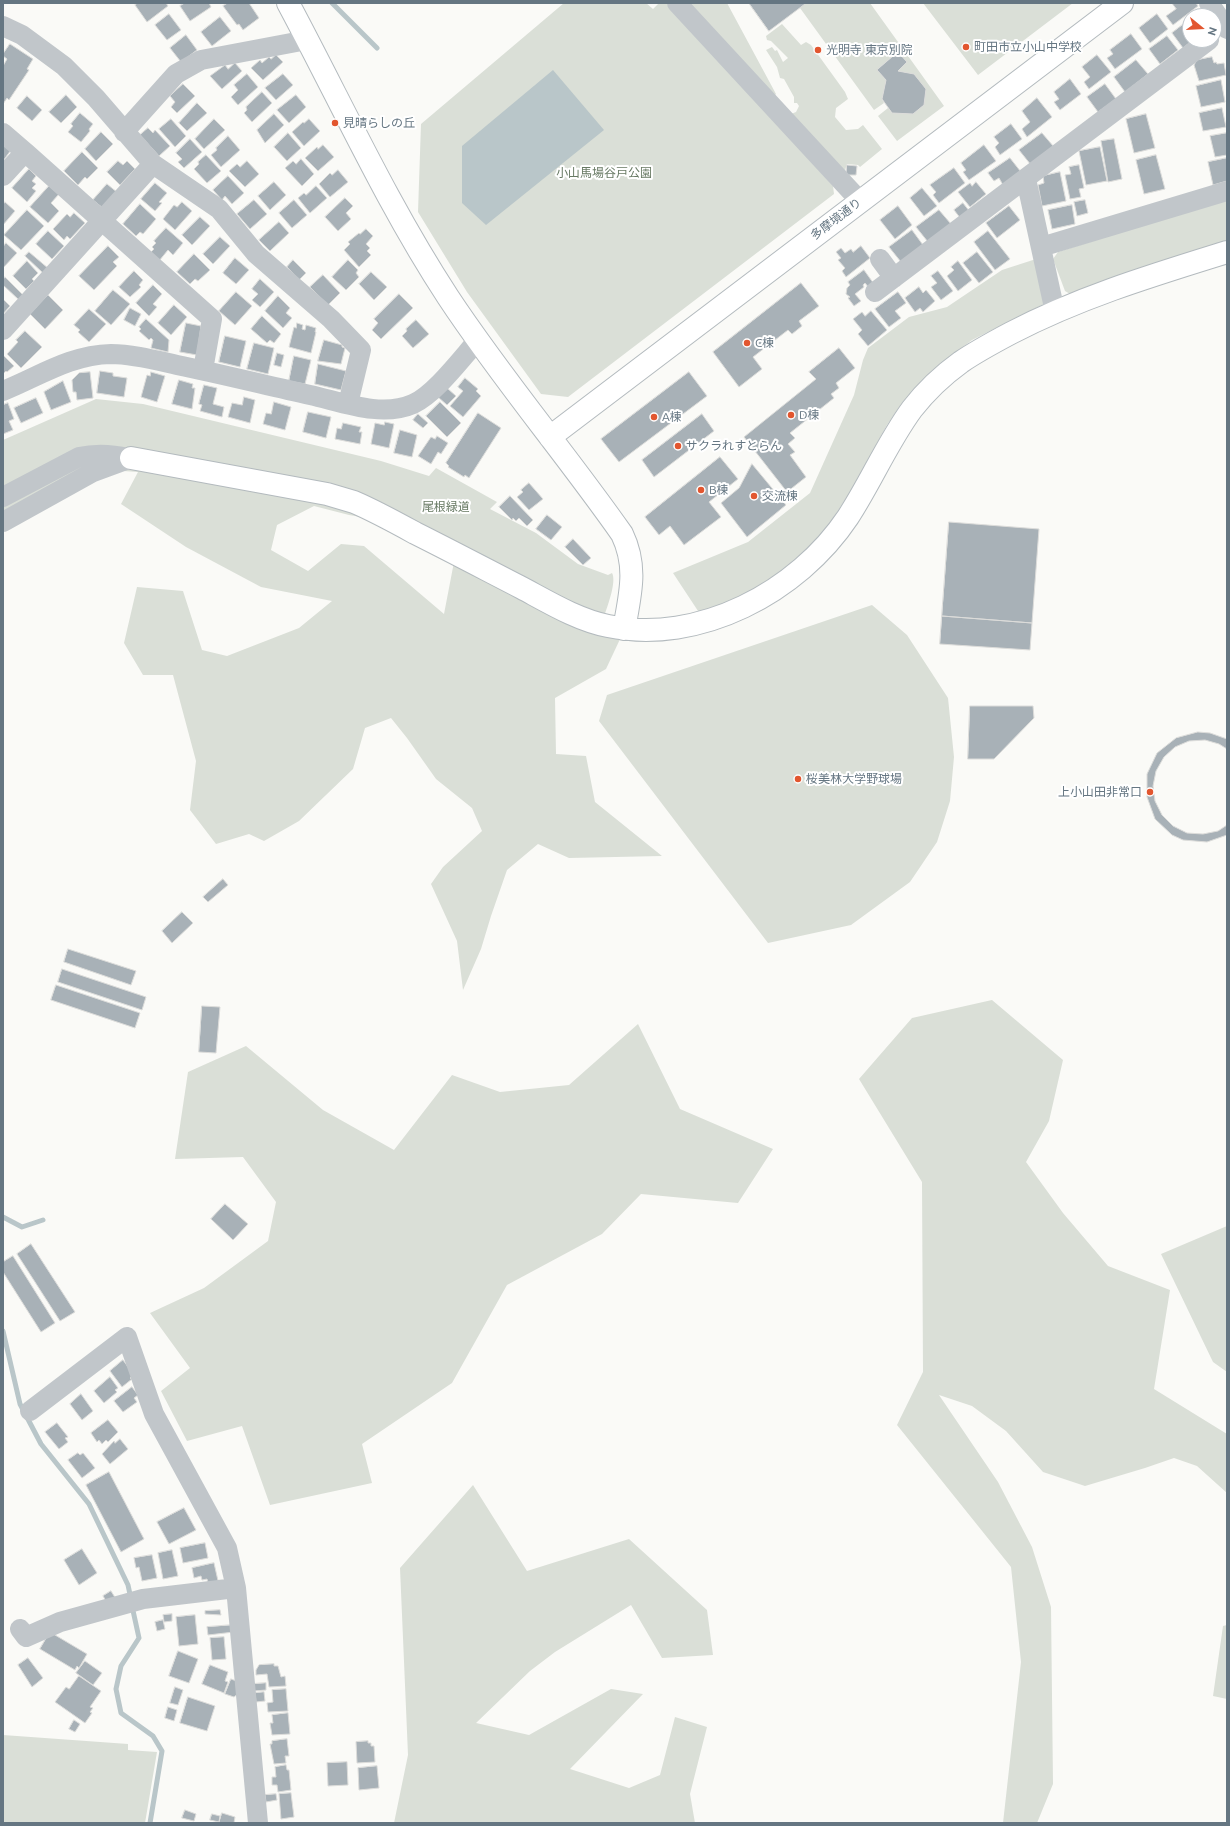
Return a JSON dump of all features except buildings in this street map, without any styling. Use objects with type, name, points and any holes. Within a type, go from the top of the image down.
[{"type":"street","points":[[288,3],[376,176],[432,271],[478,340],[614,523],[629,548],[633,570],[624,629]]},
{"type":"street","points":[[677,3],[860,201]]},
{"type":"street","name":"多摩境通り","points":[[550,437],[1122,3]]},
{"type":"street","points":[[1209,3],[1227,28]]},
{"type":"street","points":[[3,26],[22,35],[64,66],[96,98],[153,164],[219,209],[256,254],[331,319],[361,350],[348,404]]},
{"type":"street","points":[[124,132],[176,74],[201,60],[308,40]]},
{"type":"street","points":[[875,292],[1198,48]]},
{"type":"street","points":[[3,133],[212,319],[203,370]]},
{"type":"street","points":[[3,176],[25,152]]},
{"type":"street","points":[[3,330],[153,164]]},
{"type":"street","points":[[1026,178],[1055,312]]},
{"type":"street","points":[[1041,247],[1227,191]]},
{"type":"street","points":[[3,497],[79,457],[105,453],[327,494],[354,502],[570,612],[600,624],[624,629],[650,629],[696,624],[720,618],[749,605],[795,574],[814,558],[838,531],[867,486],[898,430],[926,393],[962,362],[980,350],[1055,312],[1139,279],[1227,252]]},
{"type":"street","points":[[880,259],[894,278]]},
{"type":"street","points":[[3,391],[29,380],[52,367],[73,360],[111,354],[131,356],[203,370],[377,410],[394,409],[414,404],[430,392],[478,340]]},
{"type":"street","points":[[3,522],[93,472],[131,458]]},
{"type":"street","points":[[26,484],[28,495],[36,503]]},
{"type":"street","points":[[30,1411],[127,1338],[154,1414],[227,1548],[236,1588],[258,1823]]},
{"type":"street","points":[[20,1629],[26,1636],[60,1622],[143,1599],[236,1588]]},
{"type":"green space","name":"小山馬場谷戸公園","points":[[564,3],[646,3],[653,9],[659,3],[667,3],[833,186],[834,194],[568,397],[541,394],[467,292],[418,212],[421,124]]},
{"type":"green space","points":[[689,3],[727,3],[776,94],[774,96]]},
{"type":"green space","points":[[805,3],[870,3],[944,106],[897,141],[878,116],[888,108],[892,113],[913,114],[924,105],[926,89],[914,74],[898,71],[907,62],[898,52],[877,70],[886,80],[882,99],[884,103],[874,110],[800,8]]},
{"type":"green space","points":[[923,3],[1073,3],[978,75]]},
{"type":"green space","points":[[782,24],[801,45],[806,42],[811,45],[845,92],[848,99],[836,108],[835,117],[846,130],[858,129],[863,125],[882,149],[860,167],[858,165],[847,164],[844,173],[791,114],[796,112],[799,106],[797,103],[794,103],[794,97],[784,79],[780,78],[777,67],[766,50],[772,47],[775,51],[777,50],[783,62],[788,58],[771,41],[767,40],[766,36]]},
{"type":"green space","points":[[1227,199],[1227,246],[1070,294],[1065,291],[1053,259],[1058,252]]},
{"type":"green space","points":[[1036,259],[1048,302],[972,340],[933,370],[902,403],[887,425],[851,491],[817,542],[793,563],[747,595],[700,614],[673,573],[748,542],[810,493],[854,395],[863,360],[868,348],[909,317],[947,307],[1002,270]]},
{"type":"green space","name":"尾根緑道","points":[[96,399],[143,404],[381,461],[429,476],[436,468],[497,502],[490,509],[536,533],[578,564],[608,575],[612,573],[612,588],[604,617],[379,520],[349,515],[314,506],[277,525],[271,550],[308,571],[341,544],[364,546],[444,614],[454,562],[621,637],[606,669],[555,698],[556,754],[586,756],[595,802],[662,856],[569,858],[538,844],[507,870],[481,949],[463,990],[457,941],[431,884],[443,867],[482,831],[472,808],[436,779],[391,718],[365,728],[353,769],[299,821],[264,841],[249,834],[216,844],[190,810],[196,761],[173,675],[143,675],[124,643],[137,587],[183,591],[202,650],[227,656],[299,628],[332,601],[261,587],[186,547],[121,504],[138,472],[113,472],[3,527],[3,440]]},
{"type":"green space","name":"桜美林大学野球場","points":[[872,605],[907,635],[948,698],[954,757],[950,801],[937,842],[910,882],[851,925],[768,943],[599,721],[607,695]]},
{"type":"green space","points":[[992,1000],[1063,1060],[1049,1121],[1026,1162],[1063,1213],[1108,1266],[1170,1290],[1154,1389],[1227,1434],[1227,1493],[1197,1466],[1174,1458],[1085,1486],[1043,1472],[1006,1431],[972,1406],[939,1395],[998,1482],[1032,1547],[1051,1607],[1053,1784],[1037,1823],[1003,1823],[1021,1662],[1011,1567],[897,1425],[923,1372],[922,1182],[859,1079],[912,1018]]},
{"type":"green space","points":[[638,1024],[680,1109],[773,1149],[738,1203],[641,1194],[602,1234],[507,1285],[452,1383],[362,1444],[372,1483],[270,1505],[242,1426],[187,1441],[161,1391],[190,1368],[150,1313],[204,1288],[268,1241],[276,1202],[243,1157],[175,1159],[188,1072],[246,1046],[323,1110],[394,1150],[452,1075],[500,1092],[569,1085]]},
{"type":"green space","points":[[1227,1226],[1227,1372],[1213,1362],[1161,1254]]},
{"type":"green space","points":[[473,1485],[527,1571],[629,1539],[707,1610],[713,1655],[662,1658],[631,1605],[555,1652],[530,1671],[476,1723],[529,1735],[611,1689],[643,1694],[570,1769],[629,1788],[660,1775],[675,1717],[707,1727],[690,1794],[695,1823],[394,1823],[408,1755],[400,1568]]},
{"type":"green space","points":[[1227,1625],[1227,1699],[1213,1696],[1223,1626]]},
{"type":"green space","points":[[3,1735],[128,1744],[128,1750],[157,1752],[145,1823],[3,1823]]},
{"type":"shaded area","points":[[553,70],[604,130],[486,225],[462,203],[462,146]]},
{"type":"waterway","points":[[332,3],[377,48]]},
{"type":"waterway","points":[[3,1217],[22,1227],[43,1220]]},
{"type":"waterway","points":[[3,1331],[20,1404],[41,1444],[89,1504],[128,1585],[131,1599]]},
{"type":"waterway","points":[[132,1606],[139,1638],[121,1666],[116,1689],[121,1713],[153,1736],[162,1751],[150,1823]]},
{"type":"place","name":"町田市立小山中学校","points":[[966,47]]},
{"type":"place","name":"光明寺 東京別院","points":[[818,50]]},
{"type":"place","name":"見晴らしの丘","points":[[335,123]]},
{"type":"place","name":"C棟","points":[[747,343]]},
{"type":"place","name":"D棟","points":[[791,415]]},
{"type":"place","name":"A棟","points":[[654,417]]},
{"type":"place","name":"サクラれすとらん","points":[[678,446]]},
{"type":"place","name":"B棟","points":[[701,490]]},
{"type":"place","name":"交流棟","points":[[754,496]]},
{"type":"place","name":"桜美林大学野球場","points":[[798,779]]},
{"type":"place","name":"上小山田非常口","points":[[1150,792]]}]
